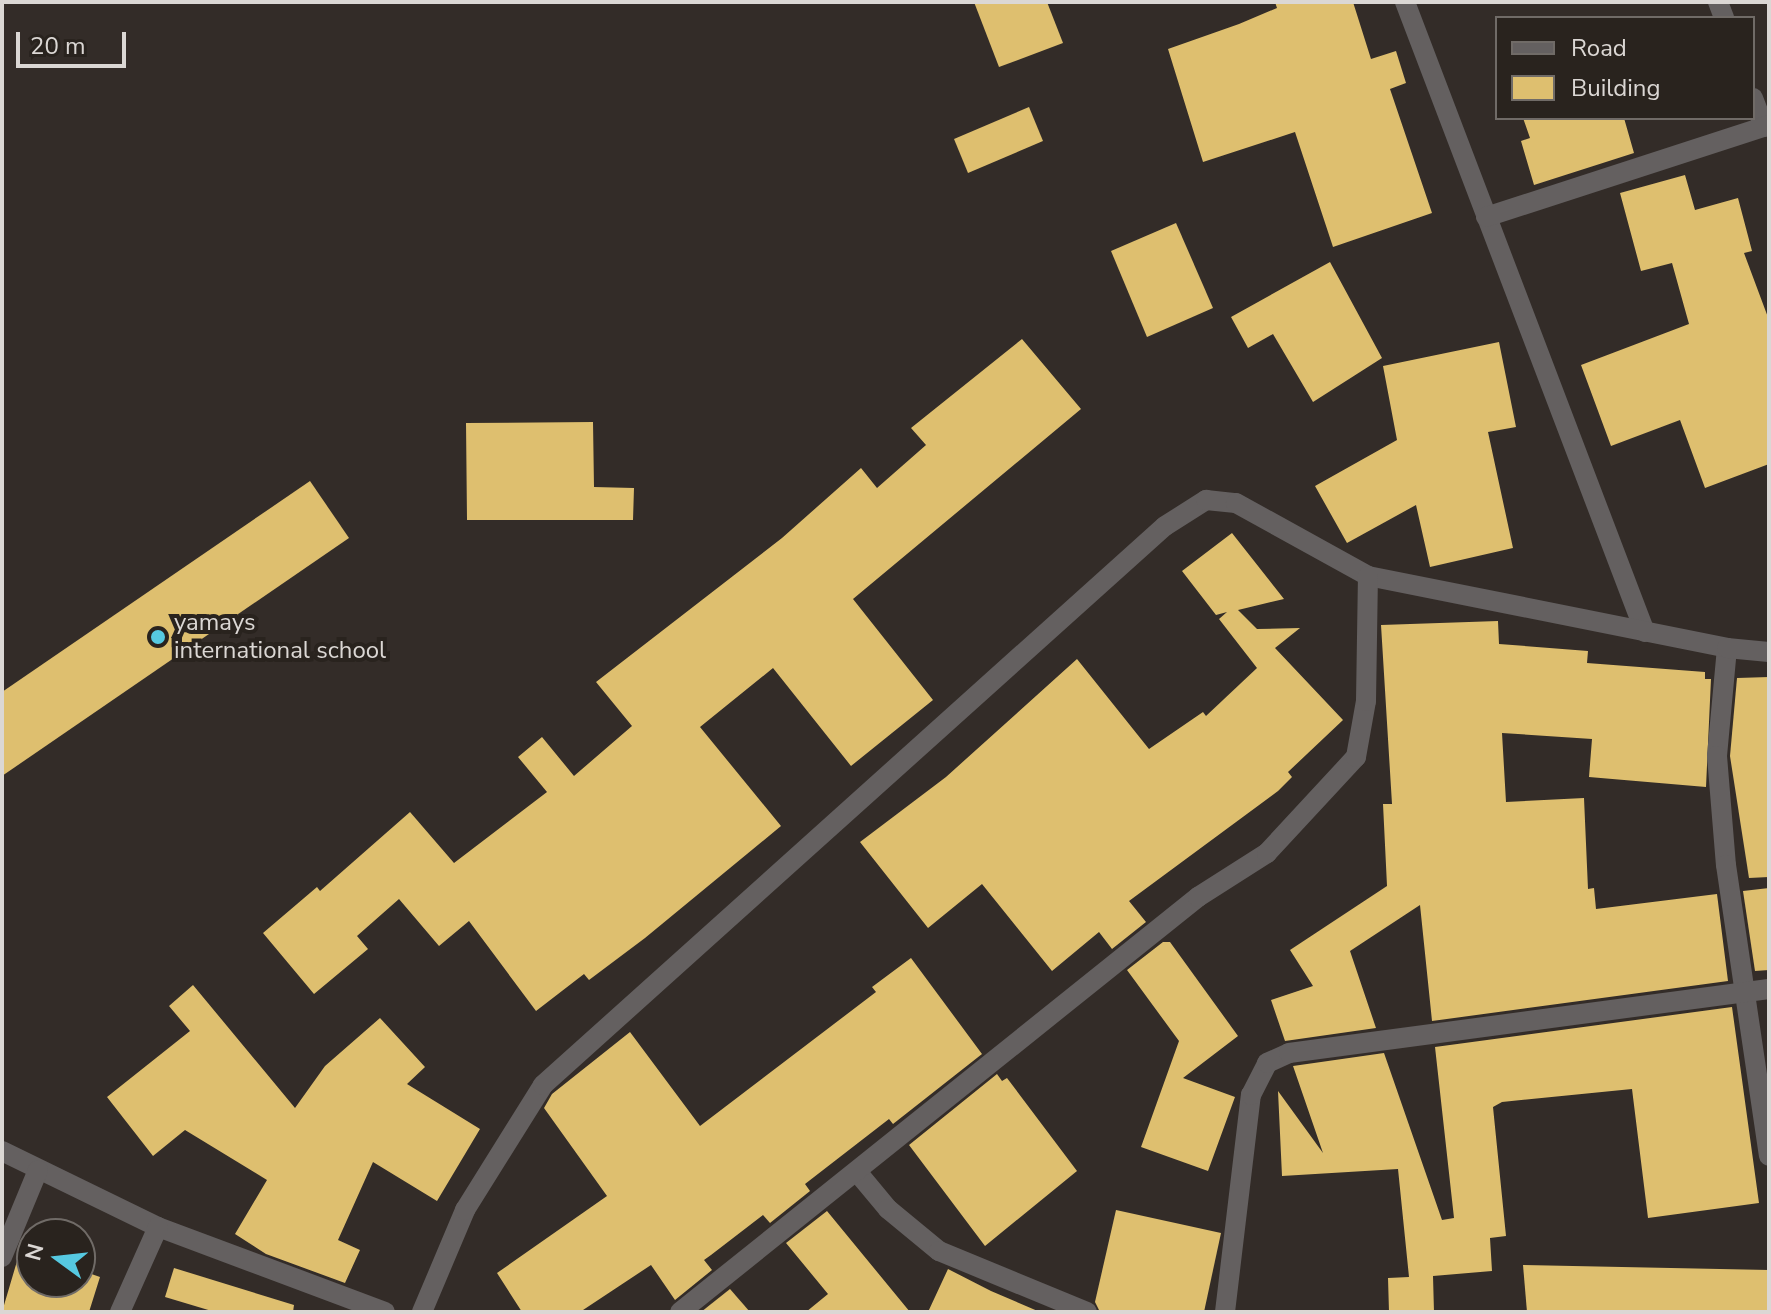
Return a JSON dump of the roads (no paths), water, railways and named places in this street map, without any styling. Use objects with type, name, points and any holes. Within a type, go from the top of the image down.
[{"type":"street","points":[[1405,2],[1486,217],[1540,346],[1645,632]]},
{"type":"street","points":[[1486,217],[1766,126],[1755,102]]},
{"type":"street","points":[[422,1312],[465,1210],[543,1085],[1165,526],[1206,500],[1236,503],[1368,576],[1727,648],[1769,652]]},
{"type":"street","points":[[680,1312],[858,1173],[1198,897],[1267,853],[1356,757],[1366,701],[1368,576]]},
{"type":"street","points":[[1727,648],[1717,756],[1745,993],[1769,1156]]},
{"type":"street","points":[[1225,1312],[1251,1095],[1267,1063],[1289,1053],[1769,989]]},
{"type":"street","points":[[2,1151],[158,1227],[385,1312]]},
{"type":"street","points":[[2,1257],[38,1170]]},
{"type":"street","points":[[858,1173],[888,1209],[939,1251],[1087,1312]]},
{"type":"street","points":[[120,1312],[158,1227]]},
{"type":"place","name":"yamays international school","points":[[158,637]]}]
